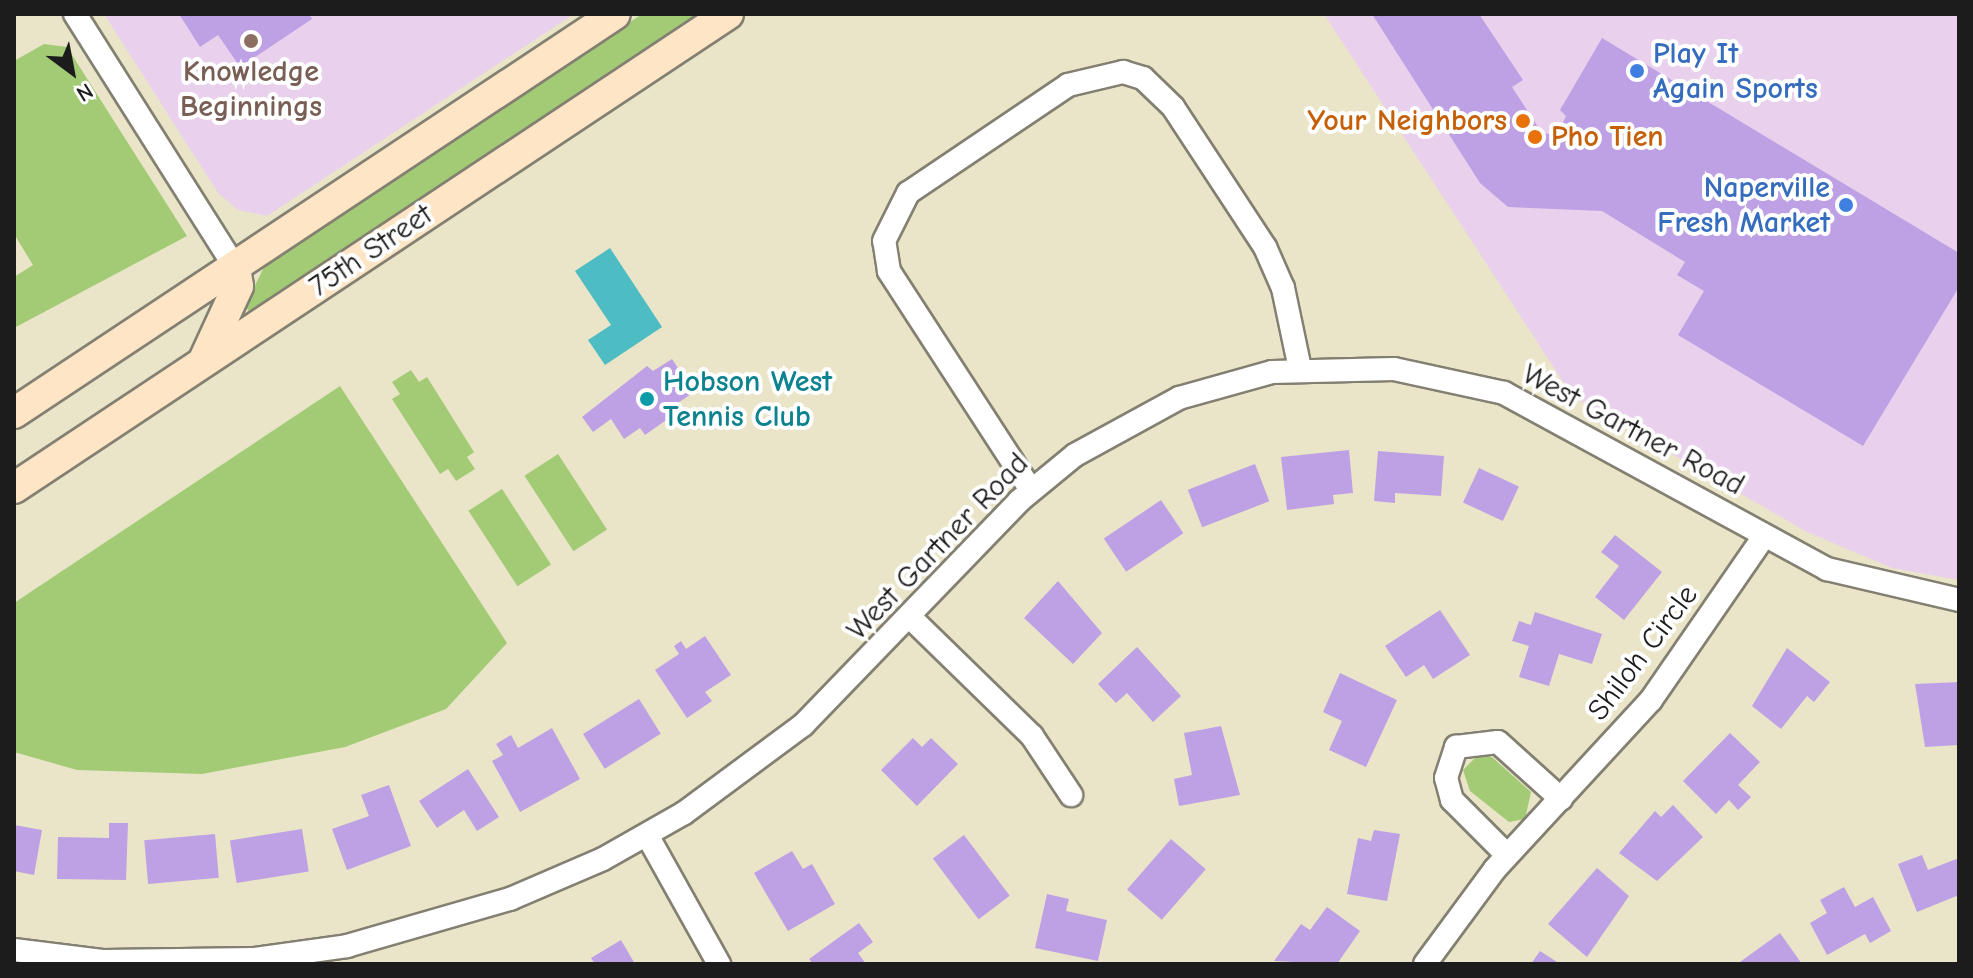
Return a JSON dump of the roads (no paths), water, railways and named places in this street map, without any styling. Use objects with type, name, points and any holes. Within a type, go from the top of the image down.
[{"type":"main road","name":"75th Street","points":[[14,413],[615,14]]},
{"type":"main road","name":"75th Street","points":[[14,488],[728,14]]},
{"type":"main road","points":[[203,362],[238,286],[235,267]]},
{"type":"street","points":[[75,14],[235,267]]},
{"type":"street","points":[[1031,490],[889,271],[884,241],[908,193],[1068,85],[1123,72],[1143,78],[1173,107],[1265,247],[1283,288],[1300,369]]},
{"type":"street","name":"West Gartner Road","points":[[14,950],[104,961],[255,959],[371,941],[510,899],[647,835],[803,725],[911,618],[1031,490],[1146,412],[1218,385],[1300,369],[1394,369],[1504,393],[1764,536],[1852,578],[1959,600]]},
{"type":"street","name":"Shiloh Circle","points":[[1425,964],[1507,855],[1651,700],[1764,536]]},
{"type":"street","points":[[911,618],[1032,736],[1071,795]]},
{"type":"street","points":[[1507,855],[1452,800],[1446,778],[1456,747],[1498,742],[1561,799]]},
{"type":"street","points":[[647,835],[719,964]]},
{"type":"street","points":[[371,941],[375,964]]},
{"type":"water","points":[[610,248],[662,327],[605,365],[588,340],[611,325],[575,271]]},
{"type":"place","name":"Knowledge Beginnings","points":[[251,41]]},
{"type":"place","name":"Play It Again Sports","points":[[1637,71]]},
{"type":"place","name":"Your Neighbors","points":[[1523,121]]},
{"type":"place","name":"Pho Tien","points":[[1535,137]]},
{"type":"place","name":"Naperville Fresh Market","points":[[1846,205]]},
{"type":"place","name":"Hobson West Tennis Club","points":[[647,399]]}]
